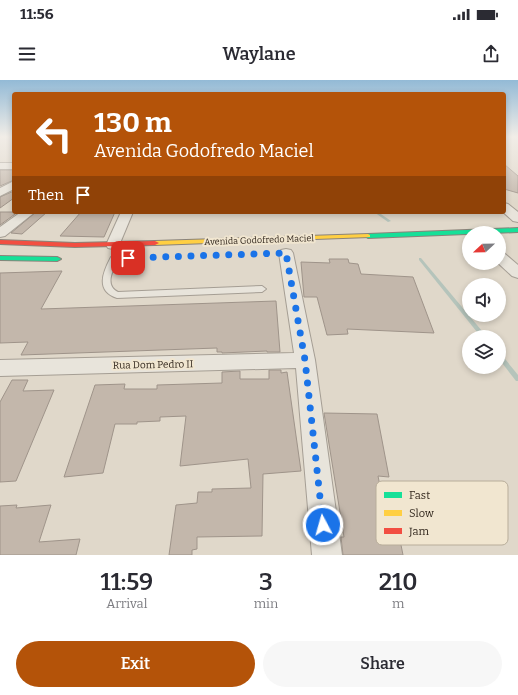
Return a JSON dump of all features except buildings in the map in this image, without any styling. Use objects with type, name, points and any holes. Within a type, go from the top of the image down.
[{"type":"main road","name":"Avenida Godofredo Maciel","points":[[101,259],[116,254],[518,230]]},
{"type":"main road","name":"Avenida Godofredo Maciel","points":[[0,242],[75,245],[116,254]]},
{"type":"main road","points":[[0,258],[67,259]]},
{"type":"street","points":[[0,166],[12,166]]},
{"type":"street","points":[[0,193],[12,185]]},
{"type":"street","points":[[506,209],[518,218]]},
{"type":"street","points":[[0,233],[26,214]]},
{"type":"street","points":[[116,254],[126,214]]},
{"type":"street","points":[[286,253],[305,360],[327,555]]},
{"type":"street","points":[[506,262],[518,273]]},
{"type":"street","name":"Rua Dom Pedro II","points":[[0,368],[305,360]]},
{"type":"lane","points":[[116,254],[106,281],[106,287],[110,292],[117,295],[262,290]]},
{"type":"waterway","points":[[379,214],[389,221]]},
{"type":"waterway","points":[[420,259],[478,330]]},
{"type":"waterway","points":[[506,364],[518,379]]},
{"type":"traffic: fast","points":[[368,236],[518,230]]},
{"type":"traffic: fast","points":[[0,258],[57,259]]},
{"type":"traffic: slow","points":[[155,243],[368,236]]},
{"type":"traffic: jam","points":[[0,242],[75,245],[155,243]]},
{"type":"route","points":[[128,258],[286,253],[305,360],[323,525]]}]
